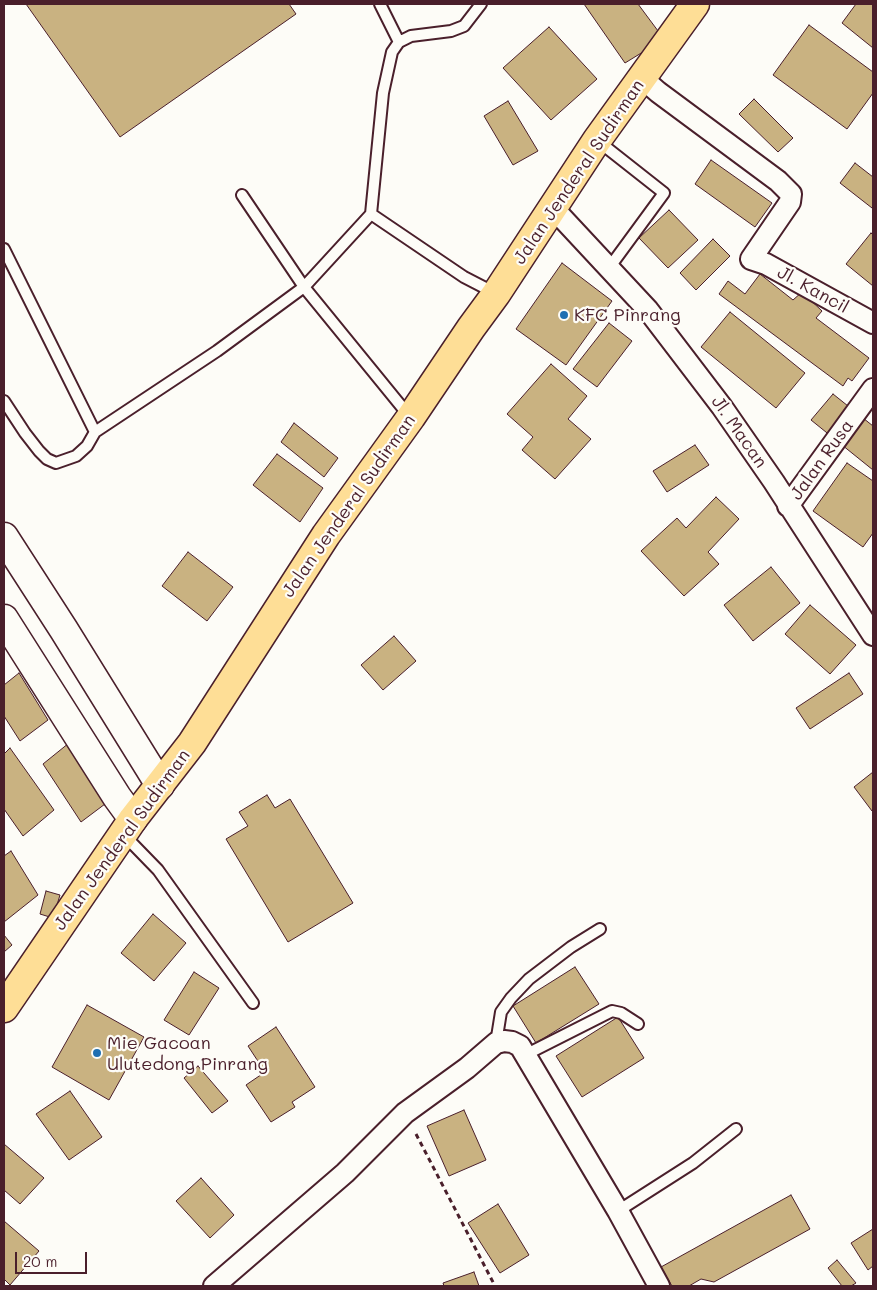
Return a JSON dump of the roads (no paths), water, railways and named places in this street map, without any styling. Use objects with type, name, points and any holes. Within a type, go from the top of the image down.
[{"type":"highway","name":"Jalan Jenderal Sudirman","points":[[4,1008],[128,826],[192,743],[326,535],[411,417],[496,294],[598,140],[695,4]]},
{"type":"street","name":"Jl. Kancil","points":[[642,78],[658,92],[778,181],[790,194],[790,202],[751,259],[766,264],[873,323]]},
{"type":"street","name":"Jl. Macan","points":[[552,208],[648,310],[722,407],[774,482],[873,635]]},
{"type":"street","name":"Jalan Rusa","points":[[788,506],[873,389]]},
{"type":"street","points":[[4,537],[160,785]]},
{"type":"street","points":[[4,619],[117,797],[128,826]]},
{"type":"street","points":[[214,1286],[345,1173],[405,1113],[467,1068],[496,1043],[512,1042],[520,1046],[618,1211],[659,1286]]},
{"type":"lane","points":[[380,4],[399,42]]},
{"type":"lane","points":[[4,401],[24,433],[47,459],[56,463],[76,456],[87,446],[95,432],[217,351],[304,287],[371,214],[383,93],[392,52],[399,42],[410,36],[451,32],[464,26],[481,4]]},
{"type":"lane","points":[[598,140],[664,193],[609,268]]},
{"type":"lane","points":[[242,195],[304,287],[411,417]]},
{"type":"lane","points":[[371,214],[464,277],[496,294]]},
{"type":"lane","points":[[4,249],[95,432]]},
{"type":"lane","points":[[128,826],[253,1003]]},
{"type":"lane","points":[[496,1043],[501,1012],[511,998],[529,979],[571,947],[600,929]]},
{"type":"lane","points":[[525,1055],[612,1011],[621,1013],[638,1024]]},
{"type":"lane","points":[[618,1211],[693,1163],[736,1129]]},
{"type":"place","name":"KFC Pinrang","points":[[564,315]]},
{"type":"place","name":"Mie Gacoan Ulutedong Pinrang","points":[[97,1053]]}]
